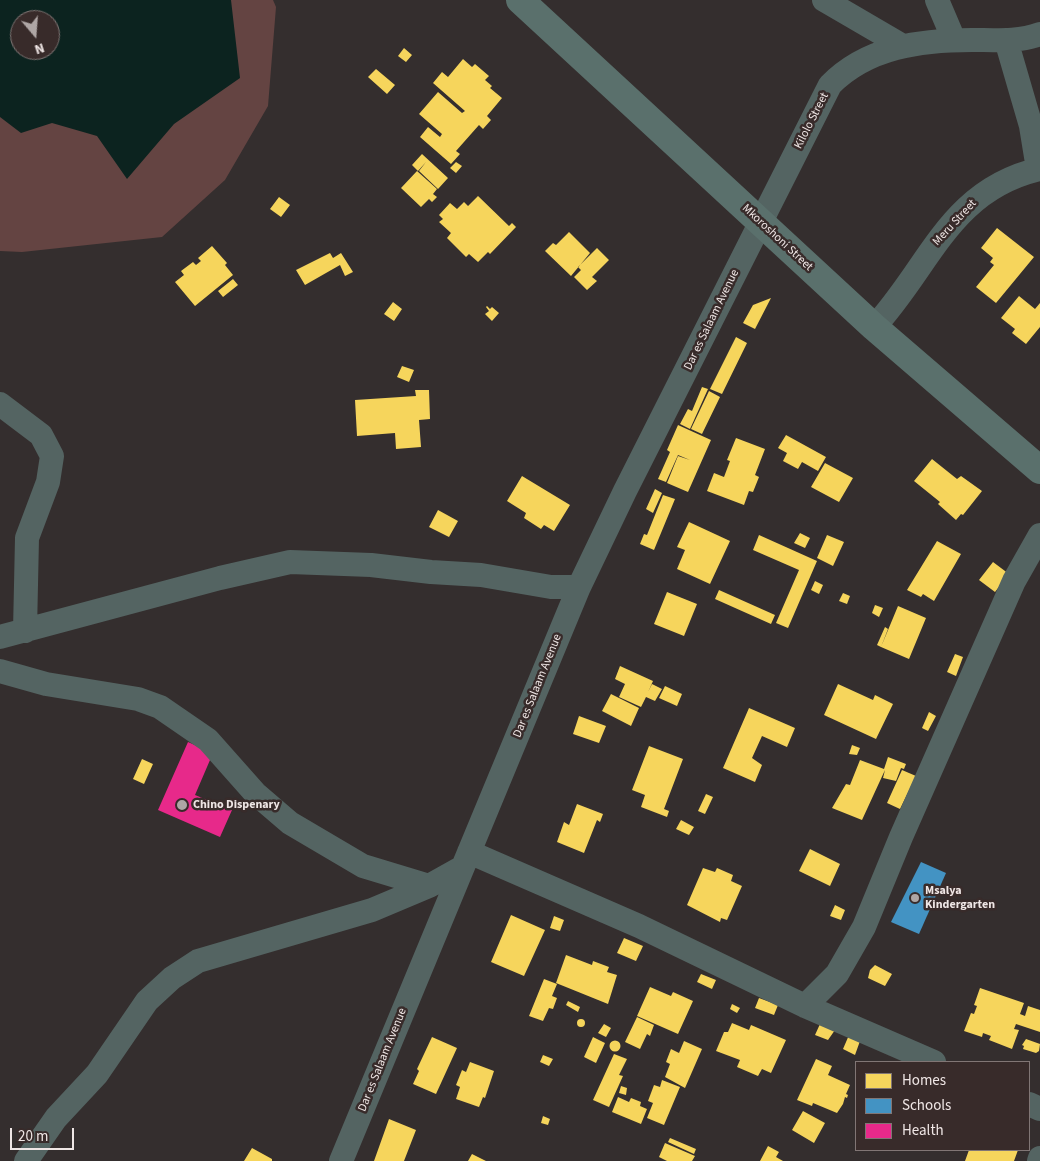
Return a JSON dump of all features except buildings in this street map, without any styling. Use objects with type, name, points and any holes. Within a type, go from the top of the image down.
[{"type":"street","name":"Mkoroshoni Street","points":[[520,0],[874,327],[1040,470]]},
{"type":"street","points":[[824,0],[903,46]]},
{"type":"street","points":[[938,0],[954,40]]},
{"type":"street","name":"Kilolo Street","points":[[760,222],[830,86],[854,64],[918,42],[1006,40],[1040,34]]},
{"type":"street","points":[[1006,40],[1031,126],[1039,169]]},
{"type":"street","name":"Meru Street","points":[[874,327],[943,232],[973,201],[1002,182],[1039,169]]},
{"type":"street","name":"Dar es Salaam Avenue","points":[[341,1161],[579,587],[760,222]]},
{"type":"street","points":[[0,404],[41,435],[52,456],[48,482],[27,538],[25,630]]},
{"type":"street","points":[[804,1006],[837,974],[864,927],[901,837],[1014,581],[1040,535]]},
{"type":"street","points":[[0,637],[220,578],[290,562],[371,565],[430,572],[481,574],[551,587],[579,587]]},
{"type":"street","points":[[0,671],[46,684],[138,699],[174,714],[208,740],[255,793],[290,823],[363,866],[429,886]]},
{"type":"street","points":[[26,1161],[56,1118],[97,1074],[147,1001],[172,978],[198,961],[372,910],[429,886],[466,859],[639,926],[804,1006],[932,1061]]},
{"type":"shaded area","points":[[0,0],[273,0],[276,7],[268,106],[225,180],[162,237],[22,252],[0,251]]},
{"type":"shaded area","points":[[0,0],[231,0],[240,78],[174,124],[127,179],[97,136],[52,123],[21,133],[0,117]]},
{"type":"place","name":"Chino Dispenary","points":[[182,805]]},
{"type":"place","name":"Msalya Kindergarten","points":[[915,898]]}]
